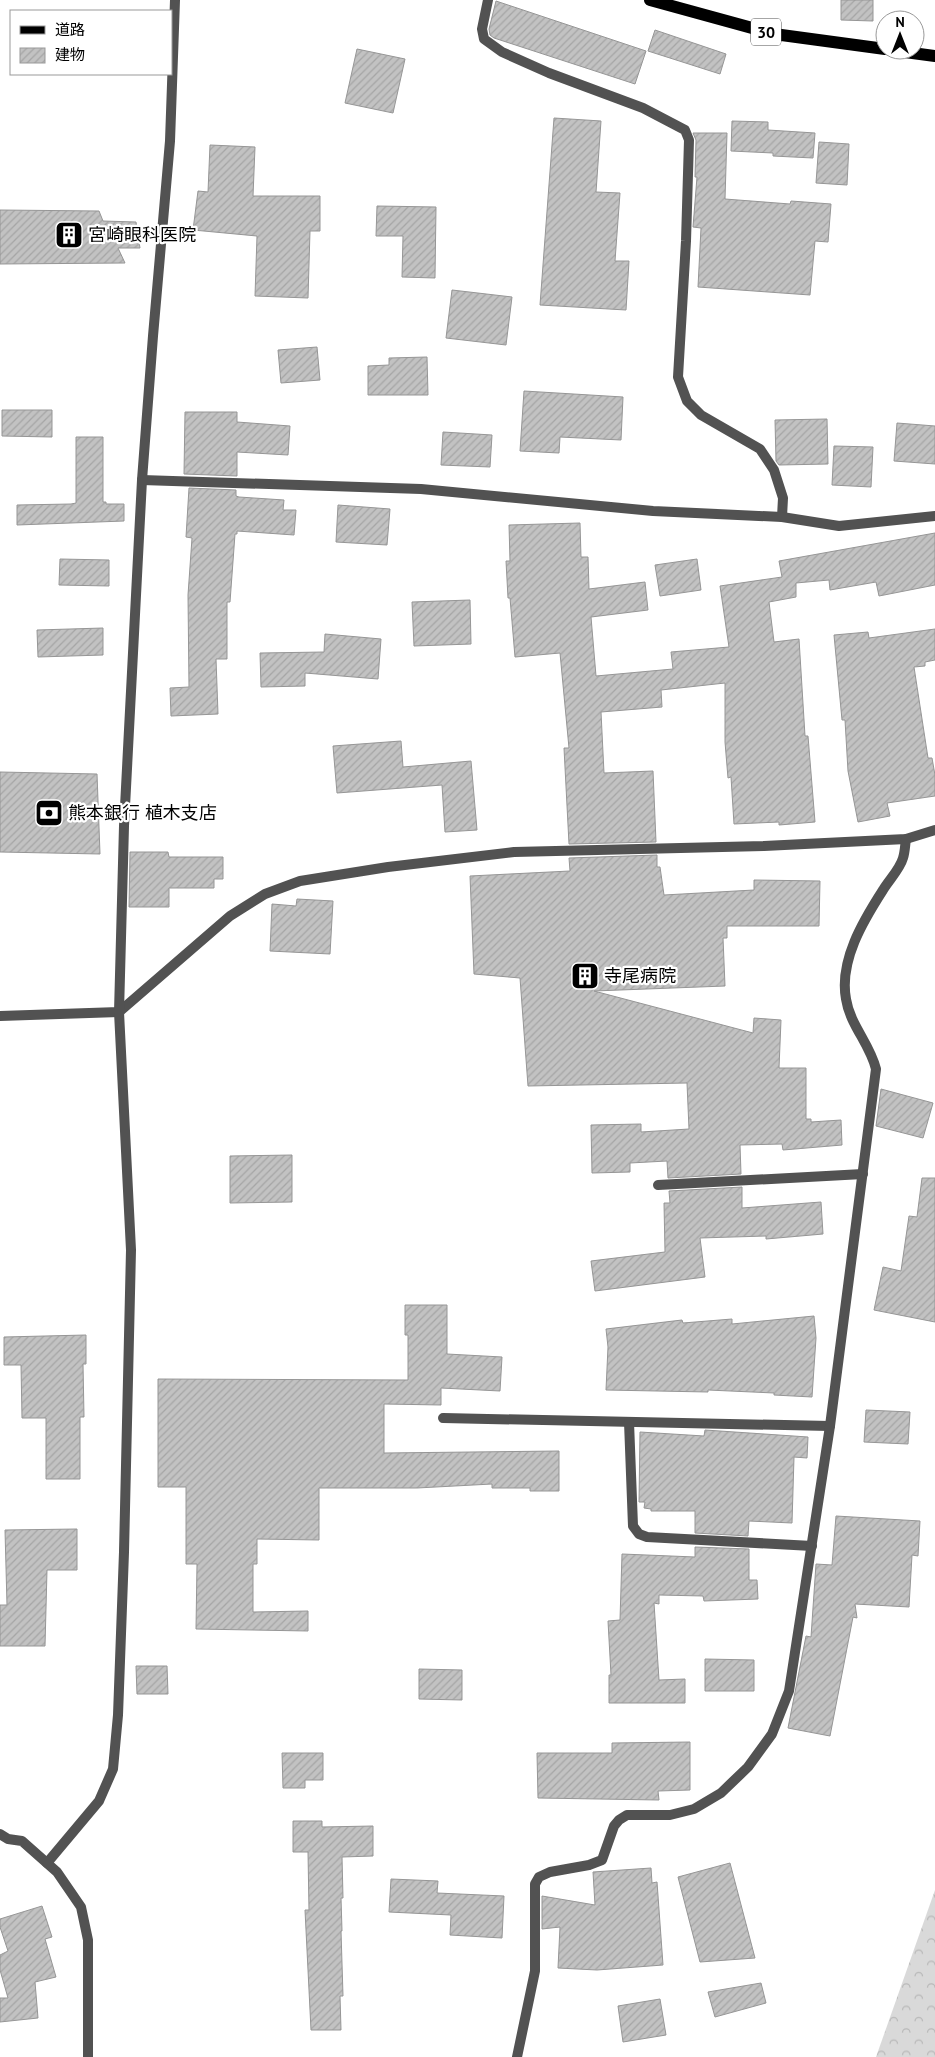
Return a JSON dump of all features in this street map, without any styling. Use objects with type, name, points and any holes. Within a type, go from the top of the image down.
[{"type":"main road","name":"30","points":[[650,0],[774,34],[875,48]]},
{"type":"street","points":[[47,1863],[99,1800],[113,1769],[117,1724],[124,1552],[131,1250],[119,1012],[124,826],[142,480],[170,141],[175,0]]},
{"type":"street","points":[[488,0],[482,29],[484,39],[502,52],[549,73],[643,108],[685,130],[689,140],[686,240],[678,377],[687,401],[702,415],[760,449],[774,470],[783,498],[782,517]]},
{"type":"street","points":[[142,480],[421,489],[653,511],[782,517],[839,526],[935,516]]},
{"type":"street","points":[[0,1016],[119,1012],[230,916],[265,894],[300,881],[388,867],[514,852],[764,846],[906,839],[935,830]]},
{"type":"street","points":[[517,2057],[534,1971],[534,1884],[540,1877],[550,1872],[589,1865],[602,1860],[614,1826],[619,1820],[627,1816],[670,1815],[694,1809],[721,1793],[748,1767],[772,1734],[789,1691],[830,1426],[876,1069],[874,1060],[852,1020],[846,1000],[845,976],[849,958],[870,910],[903,859],[906,839]]},
{"type":"street","points":[[658,1185],[863,1174]]},
{"type":"street","points":[[443,1418],[830,1426]]},
{"type":"street","points":[[629,1422],[633,1526],[638,1534],[647,1537],[812,1546]]},
{"type":"street","points":[[0,1834],[8,1839],[22,1841],[57,1872],[81,1907],[88,1940],[88,2057]]},
{"type":"green space","points":[[935,1890],[935,2057],[876,2057]]},
{"type":"building","points":[[841,0],[873,0],[873,21],[841,20]]},
{"type":"building","points":[[496,1],[646,51],[635,84],[494,38],[490,35],[489,29]]},
{"type":"building","points":[[655,30],[726,54],[720,74],[648,51]]},
{"type":"building","points":[[357,49],[405,59],[393,113],[345,103]]},
{"type":"building","points":[[554,118],[601,121],[596,192],[620,193],[615,261],[629,261],[626,310],[540,305]]},
{"type":"building","points":[[732,121],[768,122],[768,130],[815,133],[813,158],[773,156],[773,153],[731,151]]},
{"type":"building","points":[[693,133],[727,133],[725,199],[790,204],[791,201],[831,204],[828,242],[815,241],[810,295],[698,287],[701,228],[693,227],[697,177],[695,177],[696,140]]},
{"type":"building","points":[[819,142],[849,144],[847,185],[816,183]]},
{"type":"building","points":[[210,145],[255,147],[253,196],[320,196],[320,231],[310,231],[308,298],[255,296],[257,236],[193,230],[198,191],[208,192]]},
{"type":"building","points":[[377,206],[436,207],[435,278],[402,277],[403,236],[376,236]]},
{"type":"building","name":"宮崎眼科医院","points":[[0,210],[99,211],[103,221],[136,222],[140,248],[118,248],[125,263],[0,264]]},
{"type":"building","points":[[452,290],[512,297],[506,345],[446,338]]},
{"type":"building","points":[[317,347],[320,380],[281,383],[278,350]]},
{"type":"building","points":[[427,357],[428,395],[368,395],[368,366],[389,365],[389,358]]},
{"type":"building","points":[[524,391],[623,397],[621,440],[560,437],[559,453],[520,451]]},
{"type":"building","points":[[2,410],[52,410],[52,437],[2,436]]},
{"type":"building","points":[[185,412],[237,412],[237,422],[290,426],[288,455],[237,452],[237,476],[184,474]]},
{"type":"building","points":[[827,419],[828,464],[779,465],[776,461],[775,420]]},
{"type":"building","points":[[897,423],[935,426],[935,464],[894,461]]},
{"type":"building","points":[[443,432],[492,435],[490,467],[441,465]]},
{"type":"building","points":[[76,437],[103,437],[103,502],[106,502],[106,504],[124,504],[124,521],[17,525],[17,505],[76,503]]},
{"type":"building","points":[[834,446],[873,447],[871,487],[832,485]]},
{"type":"building","points":[[189,488],[236,490],[236,496],[239,497],[284,500],[283,510],[296,510],[294,535],[237,531],[237,534],[235,534],[230,602],[227,602],[227,659],[216,659],[218,714],[171,716],[170,688],[189,687],[188,595],[192,538],[186,537]]},
{"type":"building","points":[[338,505],[390,509],[387,545],[336,542]]},
{"type":"building","points":[[580,523],[581,557],[588,557],[589,589],[645,582],[648,610],[591,617],[596,676],[673,669],[671,652],[729,647],[720,586],[782,577],[779,561],[935,533],[935,585],[879,596],[876,582],[830,590],[829,580],[796,583],[796,597],[769,602],[774,642],[799,639],[805,736],[808,736],[815,822],[779,825],[779,822],[734,824],[731,777],[728,778],[725,742],[725,683],[661,690],[662,707],[601,712],[604,773],[653,771],[656,842],[569,844],[564,748],[569,748],[560,653],[515,657],[506,561],[510,561],[509,525]]},
{"type":"building","points":[[60,559],[109,560],[109,586],[59,585]]},
{"type":"building","points":[[697,559],[701,590],[660,596],[655,565]]},
{"type":"building","points":[[470,600],[471,644],[414,646],[412,602]]},
{"type":"building","points":[[103,628],[103,655],[38,657],[37,630]]},
{"type":"building","points":[[935,629],[935,660],[925,662],[925,666],[914,667],[928,758],[932,758],[935,775],[935,796],[887,803],[890,816],[858,822],[848,771],[845,720],[842,720],[834,635],[868,632],[869,638]]},
{"type":"building","points":[[325,634],[381,639],[378,679],[305,673],[305,686],[261,687],[260,653],[324,652]]},
{"type":"building","points":[[401,741],[403,767],[471,761],[477,830],[445,832],[442,785],[337,793],[333,746]]},
{"type":"building","name":"熊本銀行 植木支店","points":[[0,772],[97,774],[100,854],[0,852]]},
{"type":"building","points":[[130,852],[168,852],[169,857],[223,857],[223,879],[214,879],[214,888],[169,888],[169,907],[129,907]]},
{"type":"building","points":[[657,855],[657,867],[660,867],[664,895],[754,890],[754,880],[820,881],[819,926],[727,926],[727,938],[723,938],[725,986],[594,991],[753,1033],[754,1018],[781,1020],[779,1068],[806,1068],[806,1119],[811,1119],[811,1122],[841,1120],[842,1145],[783,1150],[782,1144],[740,1145],[741,1174],[668,1178],[667,1161],[630,1163],[630,1172],[592,1173],[591,1125],[641,1124],[641,1132],[689,1129],[687,1083],[528,1086],[520,978],[474,974],[470,876],[570,871],[569,858]]},
{"type":"building","points":[[297,899],[333,901],[330,954],[270,951],[272,904],[296,906]]},
{"type":"building","points":[[881,1089],[933,1103],[923,1138],[876,1126]]},
{"type":"building","points":[[292,1155],[292,1202],[230,1203],[230,1156]]},
{"type":"building","points":[[922,1178],[935,1178],[935,1322],[874,1310],[883,1267],[901,1271],[909,1216],[917,1217]]},
{"type":"building","points":[[742,1187],[742,1208],[821,1202],[823,1234],[766,1239],[766,1236],[700,1238],[705,1277],[595,1291],[591,1261],[665,1252],[664,1203],[670,1203],[669,1191]]},
{"type":"building","points":[[405,1305],[447,1305],[447,1354],[502,1357],[500,1391],[441,1388],[441,1405],[384,1404],[384,1453],[559,1451],[559,1491],[530,1491],[530,1488],[492,1488],[492,1484],[417,1488],[319,1488],[319,1540],[257,1539],[257,1564],[253,1564],[253,1612],[308,1611],[308,1631],[196,1629],[197,1564],[186,1564],[186,1487],[158,1487],[158,1379],[408,1380],[408,1335],[405,1335]]},
{"type":"building","points":[[814,1316],[816,1338],[812,1397],[708,1390],[708,1392],[606,1390],[608,1347],[606,1329],[682,1320],[683,1323],[732,1319],[732,1324]]},
{"type":"building","points":[[86,1335],[86,1364],[83,1364],[84,1417],[80,1417],[80,1479],[46,1479],[46,1418],[22,1418],[21,1365],[4,1365],[4,1337]]},
{"type":"building","points":[[866,1410],[910,1412],[908,1444],[864,1442]]},
{"type":"building","points":[[705,1430],[808,1437],[807,1458],[794,1457],[792,1523],[749,1521],[748,1536],[695,1533],[695,1511],[651,1511],[651,1509],[644,1508],[645,1502],[639,1502],[640,1432],[704,1436]]},
{"type":"building","points":[[836,1516],[920,1521],[918,1556],[912,1555],[909,1607],[855,1604],[857,1618],[853,1617],[830,1736],[788,1728],[806,1636],[811,1637],[816,1564],[832,1565]]},
{"type":"building","points":[[77,1529],[77,1570],[47,1570],[45,1646],[0,1646],[0,1605],[7,1605],[5,1530]]},
{"type":"building","points":[[695,1547],[749,1549],[749,1580],[757,1580],[758,1599],[704,1601],[703,1596],[659,1595],[659,1604],[654,1603],[659,1680],[685,1679],[685,1703],[609,1703],[609,1675],[611,1675],[608,1621],[620,1620],[622,1554],[695,1557]]},
{"type":"building","points":[[705,1659],[754,1660],[754,1691],[705,1691]]},
{"type":"building","points":[[136,1666],[167,1666],[168,1694],[137,1694]]},
{"type":"building","points":[[419,1669],[462,1670],[462,1700],[419,1699]]},
{"type":"building","points":[[690,1742],[690,1790],[658,1791],[659,1800],[538,1798],[537,1753],[612,1753],[612,1743]]},
{"type":"building","points":[[282,1753],[323,1753],[323,1780],[305,1780],[305,1788],[283,1788]]},
{"type":"building","points":[[293,1821],[322,1821],[322,1827],[373,1826],[373,1856],[342,1857],[343,1898],[341,1898],[341,1931],[343,1996],[340,1996],[341,2030],[311,2030],[305,1910],[309,1910],[308,1852],[293,1852]]},
{"type":"building","points":[[730,1863],[755,1958],[700,1962],[678,1877]]},
{"type":"building","points":[[651,1868],[652,1883],[657,1882],[663,1965],[597,1970],[558,1968],[560,1927],[542,1929],[542,1896],[595,1905],[593,1872]]},
{"type":"building","points":[[391,1879],[438,1881],[437,1893],[504,1896],[502,1938],[450,1935],[451,1915],[389,1912]]},
{"type":"building","points":[[42,1906],[52,1937],[45,1939],[56,1977],[35,1982],[38,2018],[0,2022],[0,1998],[8,1998],[0,1970],[0,1955],[8,1951],[0,1927],[0,1919]]},
{"type":"building","points":[[761,1983],[766,2003],[715,2017],[708,1992]]},
{"type":"building","points":[[660,1999],[666,2035],[623,2042],[618,2006]]},
{"type":"place","name":"宮崎眼科医院","points":[[69,235]]},
{"type":"place","name":"熊本銀行 植木支店","points":[[49,813]]},
{"type":"place","name":"寺尾病院","points":[[585,976]]}]
